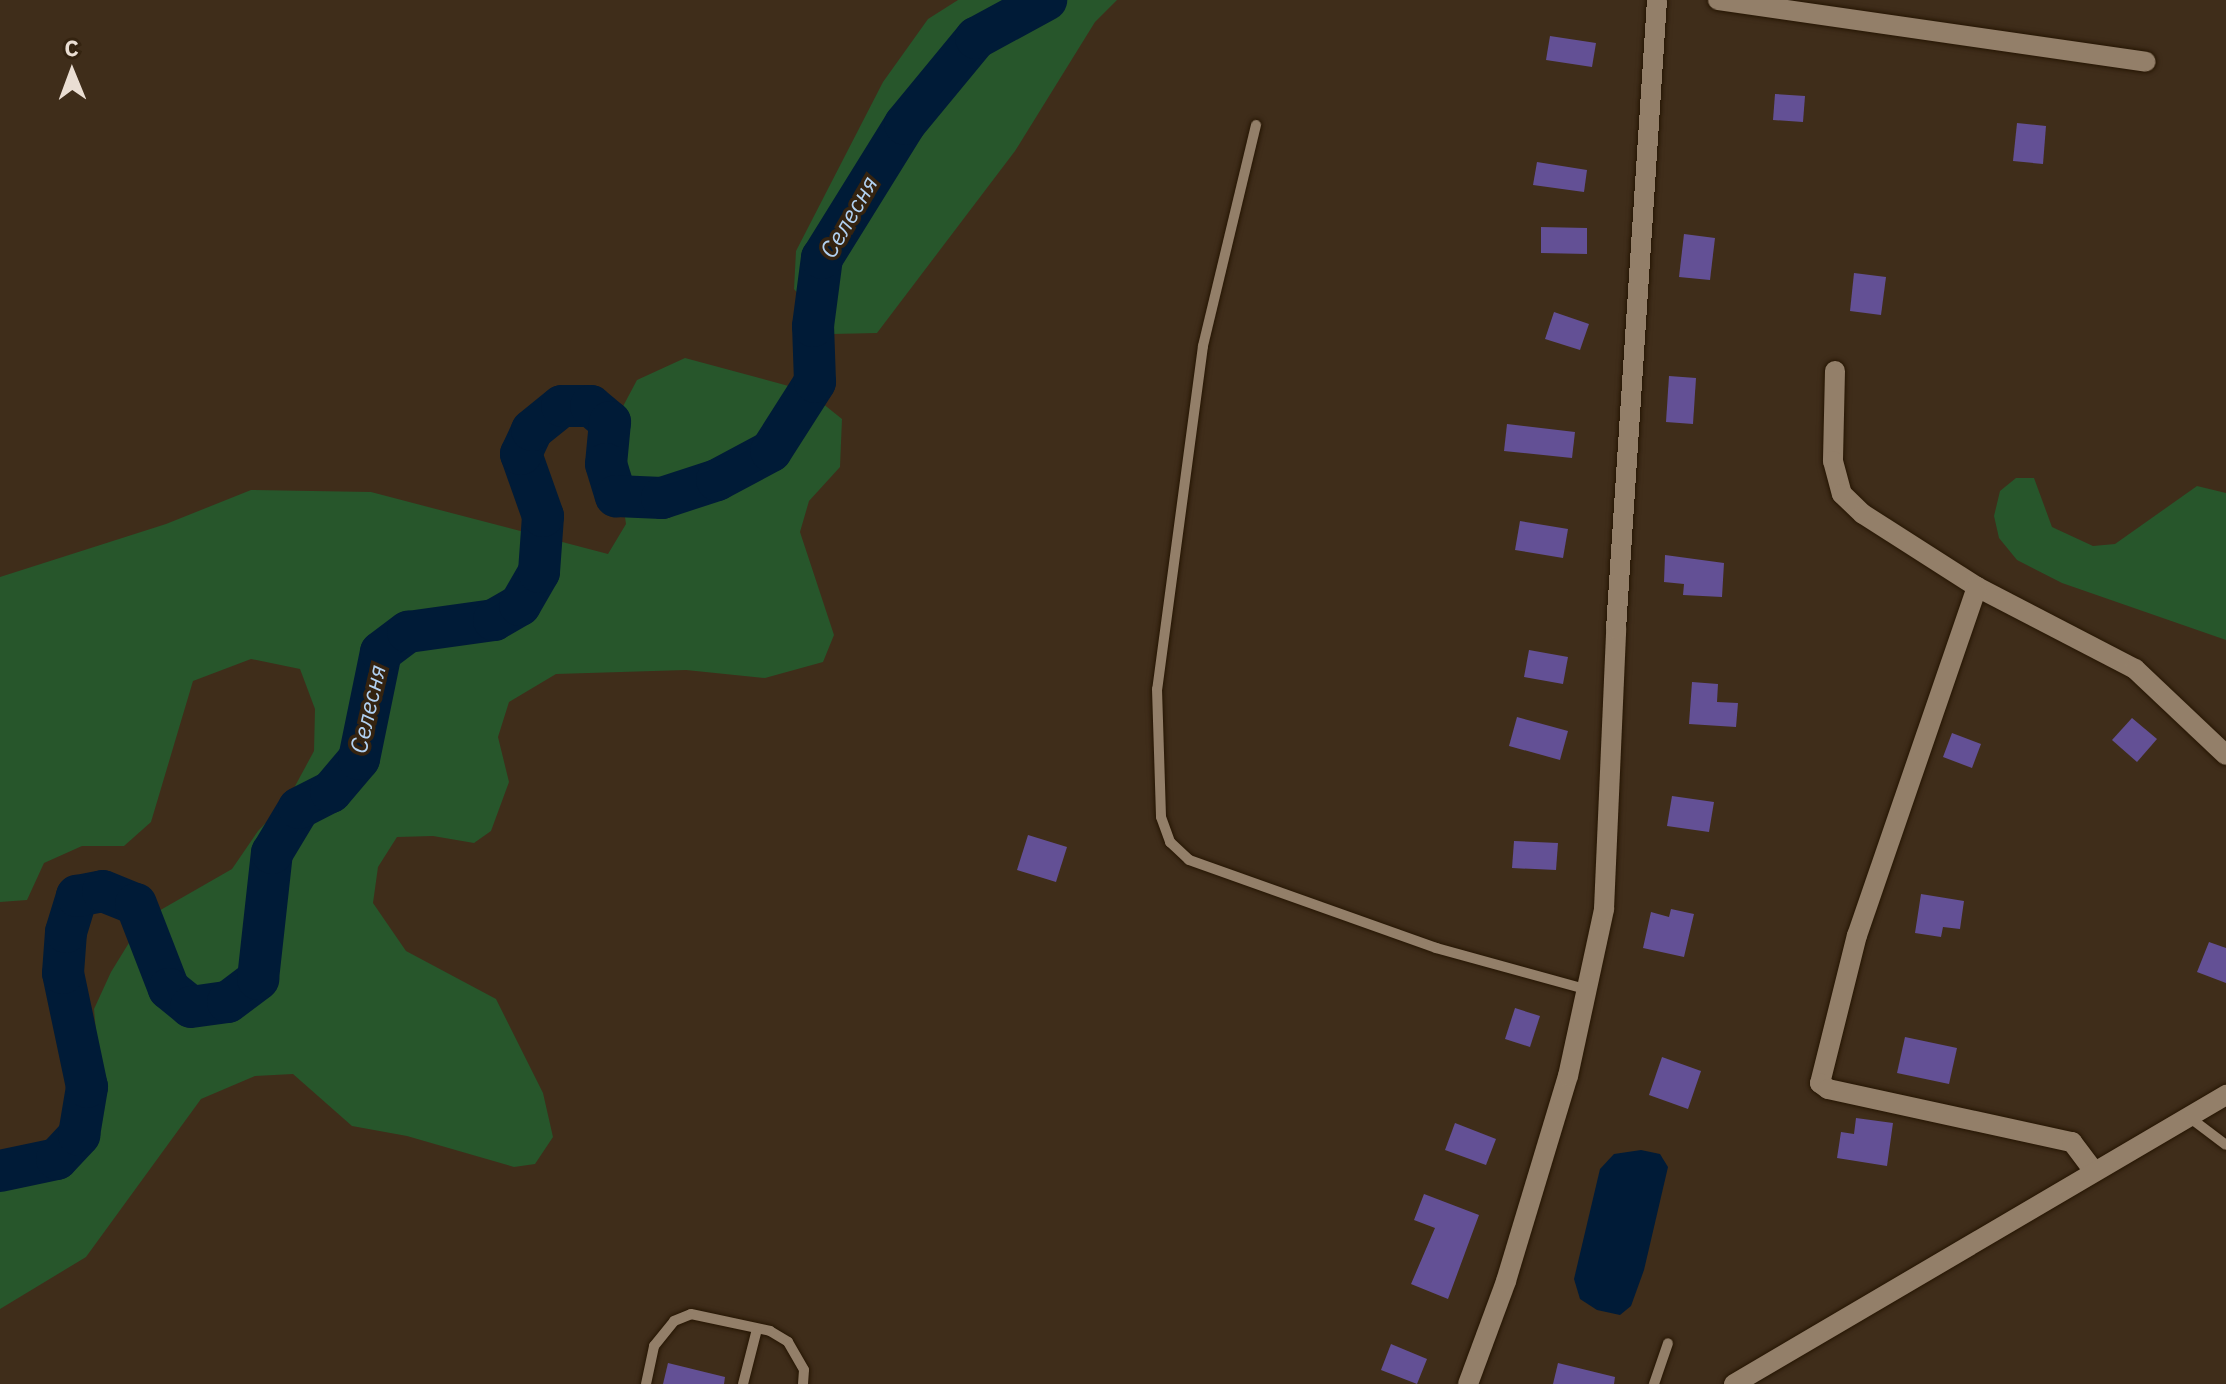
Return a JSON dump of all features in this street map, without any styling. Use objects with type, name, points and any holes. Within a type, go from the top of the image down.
[{"type":"street","points":[[1468,1384],[1506,1281],[1589,991],[1610,833],[1616,629],[1657,0]]},
{"type":"street","points":[[1718,0],[2146,62]]},
{"type":"street","points":[[1835,371],[1833,461],[1842,494],[1863,514],[1977,587],[2135,669],[2226,755]]},
{"type":"street","points":[[1977,587],[1857,935],[1820,1083],[1828,1089],[2072,1142],[2093,1170]]},
{"type":"street","points":[[1734,1384],[2093,1170],[2226,1095]]},
{"type":"lane","points":[[1256,125],[1203,346],[1157,689],[1161,817],[1170,842],[1189,860],[1436,948],[1589,991]]},
{"type":"lane","points":[[2188,1116],[2226,1145]]},
{"type":"lane","points":[[646,1384],[654,1346],[674,1321],[691,1314],[757,1329],[788,1342],[804,1370],[803,1384]]},
{"type":"lane","points":[[746,1383],[757,1329]]},
{"type":"lane","points":[[1654,1384],[1668,1343]]},
{"type":"green space","points":[[958,0],[1117,0],[1095,22],[1015,151],[877,333],[833,334],[794,289],[796,251],[883,82],[928,19]]},
{"type":"green space","points":[[685,358],[807,391],[842,419],[840,467],[809,501],[800,532],[834,635],[823,662],[765,678],[686,670],[556,674],[509,702],[498,737],[509,782],[491,831],[474,843],[433,836],[397,837],[378,867],[373,903],[406,951],[496,999],[543,1093],[553,1137],[535,1164],[514,1167],[407,1136],[352,1126],[293,1074],[255,1076],[201,1099],[86,1257],[0,1309],[0,1183],[67,1170],[88,1151],[103,1113],[94,1009],[111,972],[143,920],[232,869],[258,831],[287,801],[314,751],[315,709],[300,669],[251,659],[193,681],[151,822],[124,846],[82,846],[44,863],[27,900],[0,902],[0,577],[166,524],[251,490],[371,492],[608,554],[626,524],[612,427],[637,380]]},
{"type":"green space","points":[[2016,478],[2034,478],[2052,527],[2093,546],[2115,544],[2197,486],[2226,493],[2226,640],[2062,583],[2017,560],[1999,538],[1994,516],[2000,491]]},
{"type":"water","points":[[1641,1150],[1660,1154],[1668,1167],[1644,1270],[1631,1306],[1620,1315],[1597,1310],[1580,1299],[1574,1279],[1600,1169],[1614,1154]]},
{"type":"building","points":[[1550,36],[1596,43],[1592,67],[1546,60]]},
{"type":"building","points":[[1775,94],[1805,96],[1803,122],[1773,120]]},
{"type":"building","points":[[2017,123],[2046,126],[2043,164],[2013,161]]},
{"type":"building","points":[[1537,162],[1587,170],[1584,192],[1533,185]]},
{"type":"building","points":[[1541,227],[1587,228],[1587,254],[1541,253]]},
{"type":"building","points":[[1684,234],[1715,238],[1710,280],[1679,277]]},
{"type":"building","points":[[1854,273],[1886,277],[1881,315],[1850,311]]},
{"type":"building","points":[[1554,312],[1589,324],[1580,350],[1545,339]]},
{"type":"building","points":[[1669,376],[1696,378],[1693,424],[1666,422]]},
{"type":"building","points":[[1507,424],[1575,432],[1572,458],[1504,451]]},
{"type":"building","points":[[1520,521],[1568,529],[1563,558],[1515,550]]},
{"type":"building","points":[[1665,555],[1724,563],[1722,597],[1683,595],[1684,584],[1664,582]]},
{"type":"building","points":[[1529,650],[1568,657],[1563,684],[1524,677]]},
{"type":"building","points":[[1692,682],[1718,684],[1717,702],[1738,703],[1736,727],[1689,724]]},
{"type":"building","points":[[1517,717],[1568,731],[1560,760],[1509,746]]},
{"type":"building","points":[[2132,718],[2157,739],[2137,762],[2112,740]]},
{"type":"building","points":[[1952,733],[1981,744],[1972,768],[1943,757]]},
{"type":"building","points":[[1672,796],[1714,802],[1709,832],[1667,826]]},
{"type":"building","points":[[1028,835],[1067,847],[1056,882],[1017,870]]},
{"type":"building","points":[[1514,841],[1558,843],[1556,870],[1512,868]]},
{"type":"building","points":[[1921,894],[1964,901],[1960,929],[1943,927],[1941,937],[1915,933]]},
{"type":"building","points":[[1671,909],[1694,914],[1684,957],[1643,948],[1651,912],[1669,917]]},
{"type":"building","points":[[2209,942],[2226,948],[2226,983],[2197,972]]},
{"type":"building","points":[[1515,1008],[1540,1016],[1530,1047],[1505,1039]]},
{"type":"building","points":[[1905,1037],[1957,1048],[1949,1084],[1897,1073]]},
{"type":"building","points":[[1662,1057],[1701,1071],[1688,1109],[1649,1095]]},
{"type":"building","points":[[1856,1118],[1893,1123],[1887,1166],[1837,1158],[1841,1132],[1854,1134]]},
{"type":"building","points":[[1455,1123],[1496,1139],[1486,1165],[1445,1150]]},
{"type":"building","points":[[1424,1194],[1479,1215],[1448,1299],[1411,1284],[1435,1228],[1414,1220]]},
{"type":"building","points":[[1391,1344],[1427,1359],[1417,1384],[1381,1370]]},
{"type":"building","points":[[668,1363],[725,1377],[724,1384],[663,1384]]},
{"type":"building","points":[[1558,1363],[1615,1377],[1614,1384],[1553,1384]]},
{"type":"waterway","name":"Селесня","points":[[0,1171],[57,1159],[79,1135],[87,1087],[63,973],[66,932],[77,896],[103,891],[136,904],[169,989],[191,1007],[228,1002],[258,979],[272,853],[299,808],[331,792],[359,759],[381,652],[408,632],[494,620],[520,605],[539,572],[543,516],[521,454],[532,430],[562,406],[591,406],[610,422],[606,464],[616,496],[662,498],[717,480],[771,451],[815,382],[813,326],[822,258],[905,124],[976,38],[1046,0]]}]
